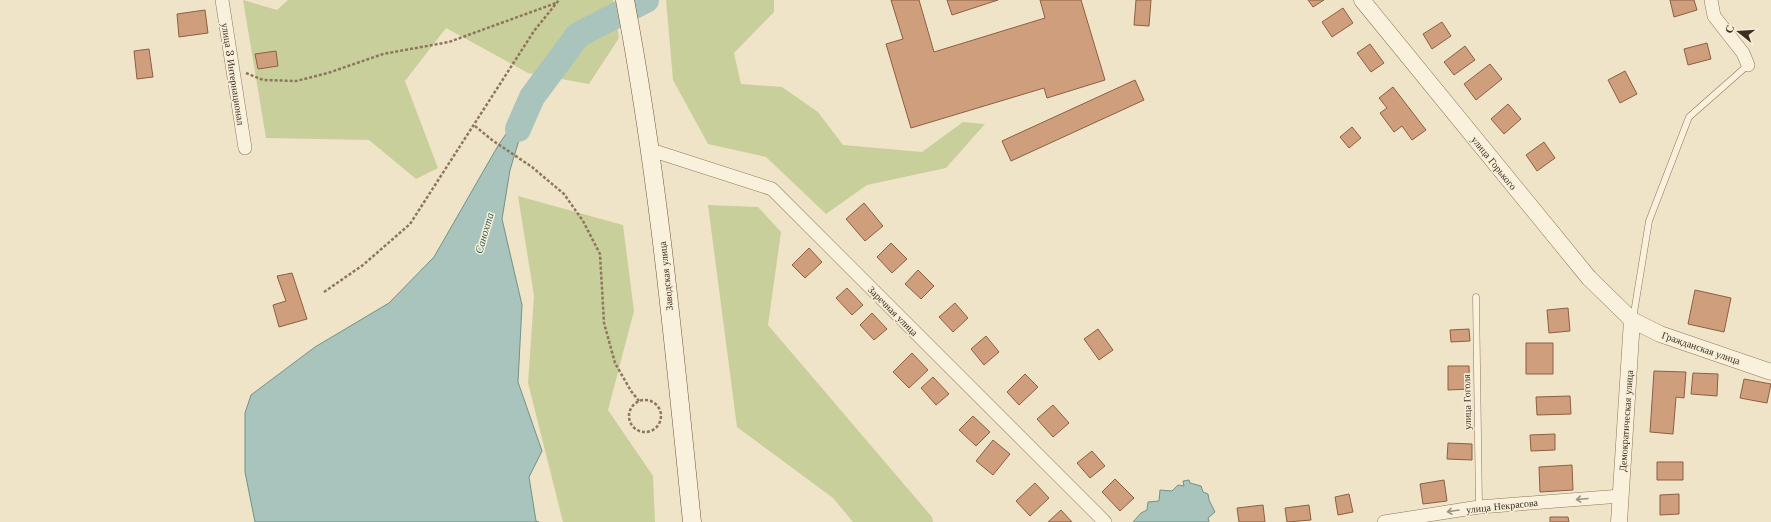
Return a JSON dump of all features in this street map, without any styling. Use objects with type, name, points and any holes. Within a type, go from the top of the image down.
[{"type":"main road","name":"Заводская улица","points":[[625,0],[650,150],[663,248],[692,522]]},
{"type":"street","name":"улица 3 Интернационал","points":[[222,0],[245,148]]},
{"type":"street","name":"улица Горького","points":[[1362,0],[1588,278],[1632,320]]},
{"type":"street","points":[[1711,0],[1714,16],[1743,53],[1748,66]]},
{"type":"street","name":"Заречная улица","points":[[650,150],[772,189],[1105,522]]},
{"type":"street","name":"Гражданская улица","points":[[1632,320],[1660,334],[1771,372]]},
{"type":"street","name":"Демократическая улица","points":[[1619,522],[1632,320]]},
{"type":"street","name":"улица Некрасова","points":[[1384,522],[1478,507],[1621,496]]},
{"type":"lane","points":[[1632,320],[1649,221],[1689,117],[1748,66]]},
{"type":"lane","name":"улица Гоголя","points":[[1476,297],[1478,507]]},
{"type":"path","points":[[324,292],[363,265],[410,224],[475,126],[534,31],[559,0]]},
{"type":"path","points":[[233,68],[262,80],[296,81],[328,73],[383,54],[449,42],[556,3]]},
{"type":"path","points":[[475,126],[492,140],[532,167],[564,194],[583,221],[600,254],[604,323],[615,363],[631,391],[639,401]]},
{"type":"path","points":[[639,401],[650,401],[658,407],[660,412],[659,422],[652,430],[641,431],[630,422],[629,412],[639,401]]},
{"type":"green space","points":[[243,0],[277,10],[288,0],[613,0],[619,38],[589,84],[528,73],[446,28],[405,81],[438,168],[416,179],[369,140],[266,138]]},
{"type":"green space","points":[[666,0],[774,0],[774,12],[734,53],[741,84],[782,87],[818,112],[843,145],[922,152],[963,122],[985,124],[946,168],[867,185],[826,214],[766,157],[708,144],[673,80]]},
{"type":"green space","points":[[518,196],[623,225],[634,311],[608,410],[653,476],[655,522],[563,522],[528,383],[534,296]]},
{"type":"green space","points":[[708,205],[758,207],[781,232],[768,325],[932,517],[933,522],[853,522],[833,498],[737,427]]},
{"type":"water","points":[[532,97],[510,170],[502,219],[522,305],[518,382],[542,451],[529,477],[536,521],[539,522],[255,522],[245,472],[245,413],[251,395],[315,347],[389,303],[434,257],[499,144]]},
{"type":"water","points":[[1189,480],[1190,483],[1201,486],[1203,492],[1208,494],[1209,500],[1215,512],[1208,518],[1209,522],[1133,522],[1141,513],[1147,510],[1148,502],[1159,501],[1160,490],[1172,491],[1178,485],[1184,486],[1183,481]]},
{"type":"building","points":[[891,0],[919,0],[934,52],[1045,18],[1040,0],[1081,0],[1105,80],[1047,98],[1044,88],[911,128],[886,44],[903,39]]},
{"type":"building","points":[[947,0],[998,0],[952,15]]},
{"type":"building","points":[[1136,0],[1151,0],[1149,26],[1134,25]]},
{"type":"building","points":[[1308,0],[1324,0],[1313,7]]},
{"type":"building","points":[[1670,0],[1694,0],[1697,10],[1674,17]]},
{"type":"building","points":[[1343,8],[1353,23],[1332,37],[1322,22]]},
{"type":"building","points":[[205,10],[208,33],[179,37],[177,14]]},
{"type":"building","points":[[1442,22],[1451,36],[1432,49],[1423,34]]},
{"type":"building","points":[[1707,43],[1711,59],[1688,65],[1684,49]]},
{"type":"building","points":[[1370,44],[1384,63],[1371,72],[1357,53]]},
{"type":"building","points":[[1465,46],[1475,60],[1454,75],[1444,62]]},
{"type":"building","points":[[149,49],[153,77],[137,79],[134,51]]},
{"type":"building","points":[[276,51],[278,66],[258,69],[255,54]]},
{"type":"building","points":[[1490,64],[1502,79],[1476,100],[1464,84]]},
{"type":"building","points":[[1625,71],[1637,94],[1620,103],[1608,80]]},
{"type":"building","points":[[1135,80],[1144,100],[1011,161],[1002,141]]},
{"type":"building","points":[[1393,87],[1426,130],[1412,140],[1402,126],[1394,132],[1380,113],[1387,108],[1379,98]]},
{"type":"building","points":[[1508,104],[1521,119],[1504,134],[1491,119]]},
{"type":"building","points":[[1352,127],[1361,138],[1349,148],[1340,137]]},
{"type":"building","points":[[1544,142],[1555,158],[1537,171],[1526,155]]},
{"type":"building","points":[[864,203],[883,226],[865,241],[846,219]]},
{"type":"building","points":[[891,243],[907,259],[892,273],[877,257]]},
{"type":"building","points":[[809,248],[822,262],[805,278],[792,265]]},
{"type":"building","points":[[918,270],[934,286],[921,299],[905,284]]},
{"type":"building","points":[[292,273],[307,319],[279,327],[273,305],[286,301],[277,276]]},
{"type":"building","points":[[847,288],[863,305],[852,315],[836,298]]},
{"type":"building","points":[[1695,290],[1731,298],[1724,332],[1688,324]]},
{"type":"building","points":[[955,303],[968,318],[953,332],[939,317]]},
{"type":"building","points":[[1568,308],[1570,331],[1549,333],[1547,310]]},
{"type":"building","points":[[872,313],[887,329],[874,340],[860,325]]},
{"type":"building","points":[[1098,329],[1113,350],[1099,360],[1084,339]]},
{"type":"building","points":[[1469,329],[1470,341],[1451,342],[1450,330]]},
{"type":"building","points":[[986,336],[999,352],[984,365],[971,349]]},
{"type":"building","points":[[1526,343],[1553,343],[1553,374],[1526,374]]},
{"type":"building","points":[[912,353],[928,370],[909,388],[893,372]]},
{"type":"building","points":[[1448,366],[1469,366],[1470,389],[1448,390]]},
{"type":"building","points":[[1654,371],[1686,372],[1684,398],[1676,397],[1673,434],[1650,432]]},
{"type":"building","points":[[1693,373],[1718,374],[1717,396],[1691,394]]},
{"type":"building","points":[[1025,374],[1038,387],[1019,405],[1007,392]]},
{"type":"building","points":[[933,377],[949,394],[936,405],[921,388]]},
{"type":"building","points":[[1744,379],[1771,384],[1767,403],[1740,398]]},
{"type":"building","points":[[1570,396],[1571,414],[1537,415],[1536,397]]},
{"type":"building","points":[[1053,405],[1069,423],[1053,437],[1037,419]]},
{"type":"building","points":[[973,416],[990,432],[976,446],[959,430]]},
{"type":"building","points":[[1555,434],[1555,450],[1531,451],[1530,435]]},
{"type":"building","points":[[993,440],[1010,454],[993,475],[976,461]]},
{"type":"building","points":[[1448,443],[1472,444],[1472,460],[1447,459]]},
{"type":"building","points":[[1092,451],[1105,466],[1090,478],[1077,463]]},
{"type":"building","points":[[1657,462],[1683,462],[1683,480],[1657,480]]},
{"type":"building","points":[[1572,465],[1573,490],[1540,492],[1539,467]]},
{"type":"building","points":[[1115,479],[1134,498],[1120,511],[1102,492]]},
{"type":"building","points":[[1444,480],[1447,501],[1423,504],[1420,484]]},
{"type":"building","points":[[1035,483],[1049,498],[1030,516],[1016,501]]},
{"type":"building","points":[[1349,494],[1353,512],[1338,515],[1335,497]]},
{"type":"building","points":[[1679,494],[1679,514],[1660,515],[1660,495]]},
{"type":"building","points":[[1263,505],[1265,522],[1239,522],[1237,508]]},
{"type":"building","points":[[1309,505],[1311,520],[1287,522],[1285,508]]},
{"type":"building","points":[[1061,510],[1072,522],[1048,522]]},
{"type":"building","points":[[1550,517],[1568,517],[1569,522],[1550,522]]},
{"type":"waterway","name":"Санохта","points":[[518,129],[532,97],[578,35],[646,0]]}]
